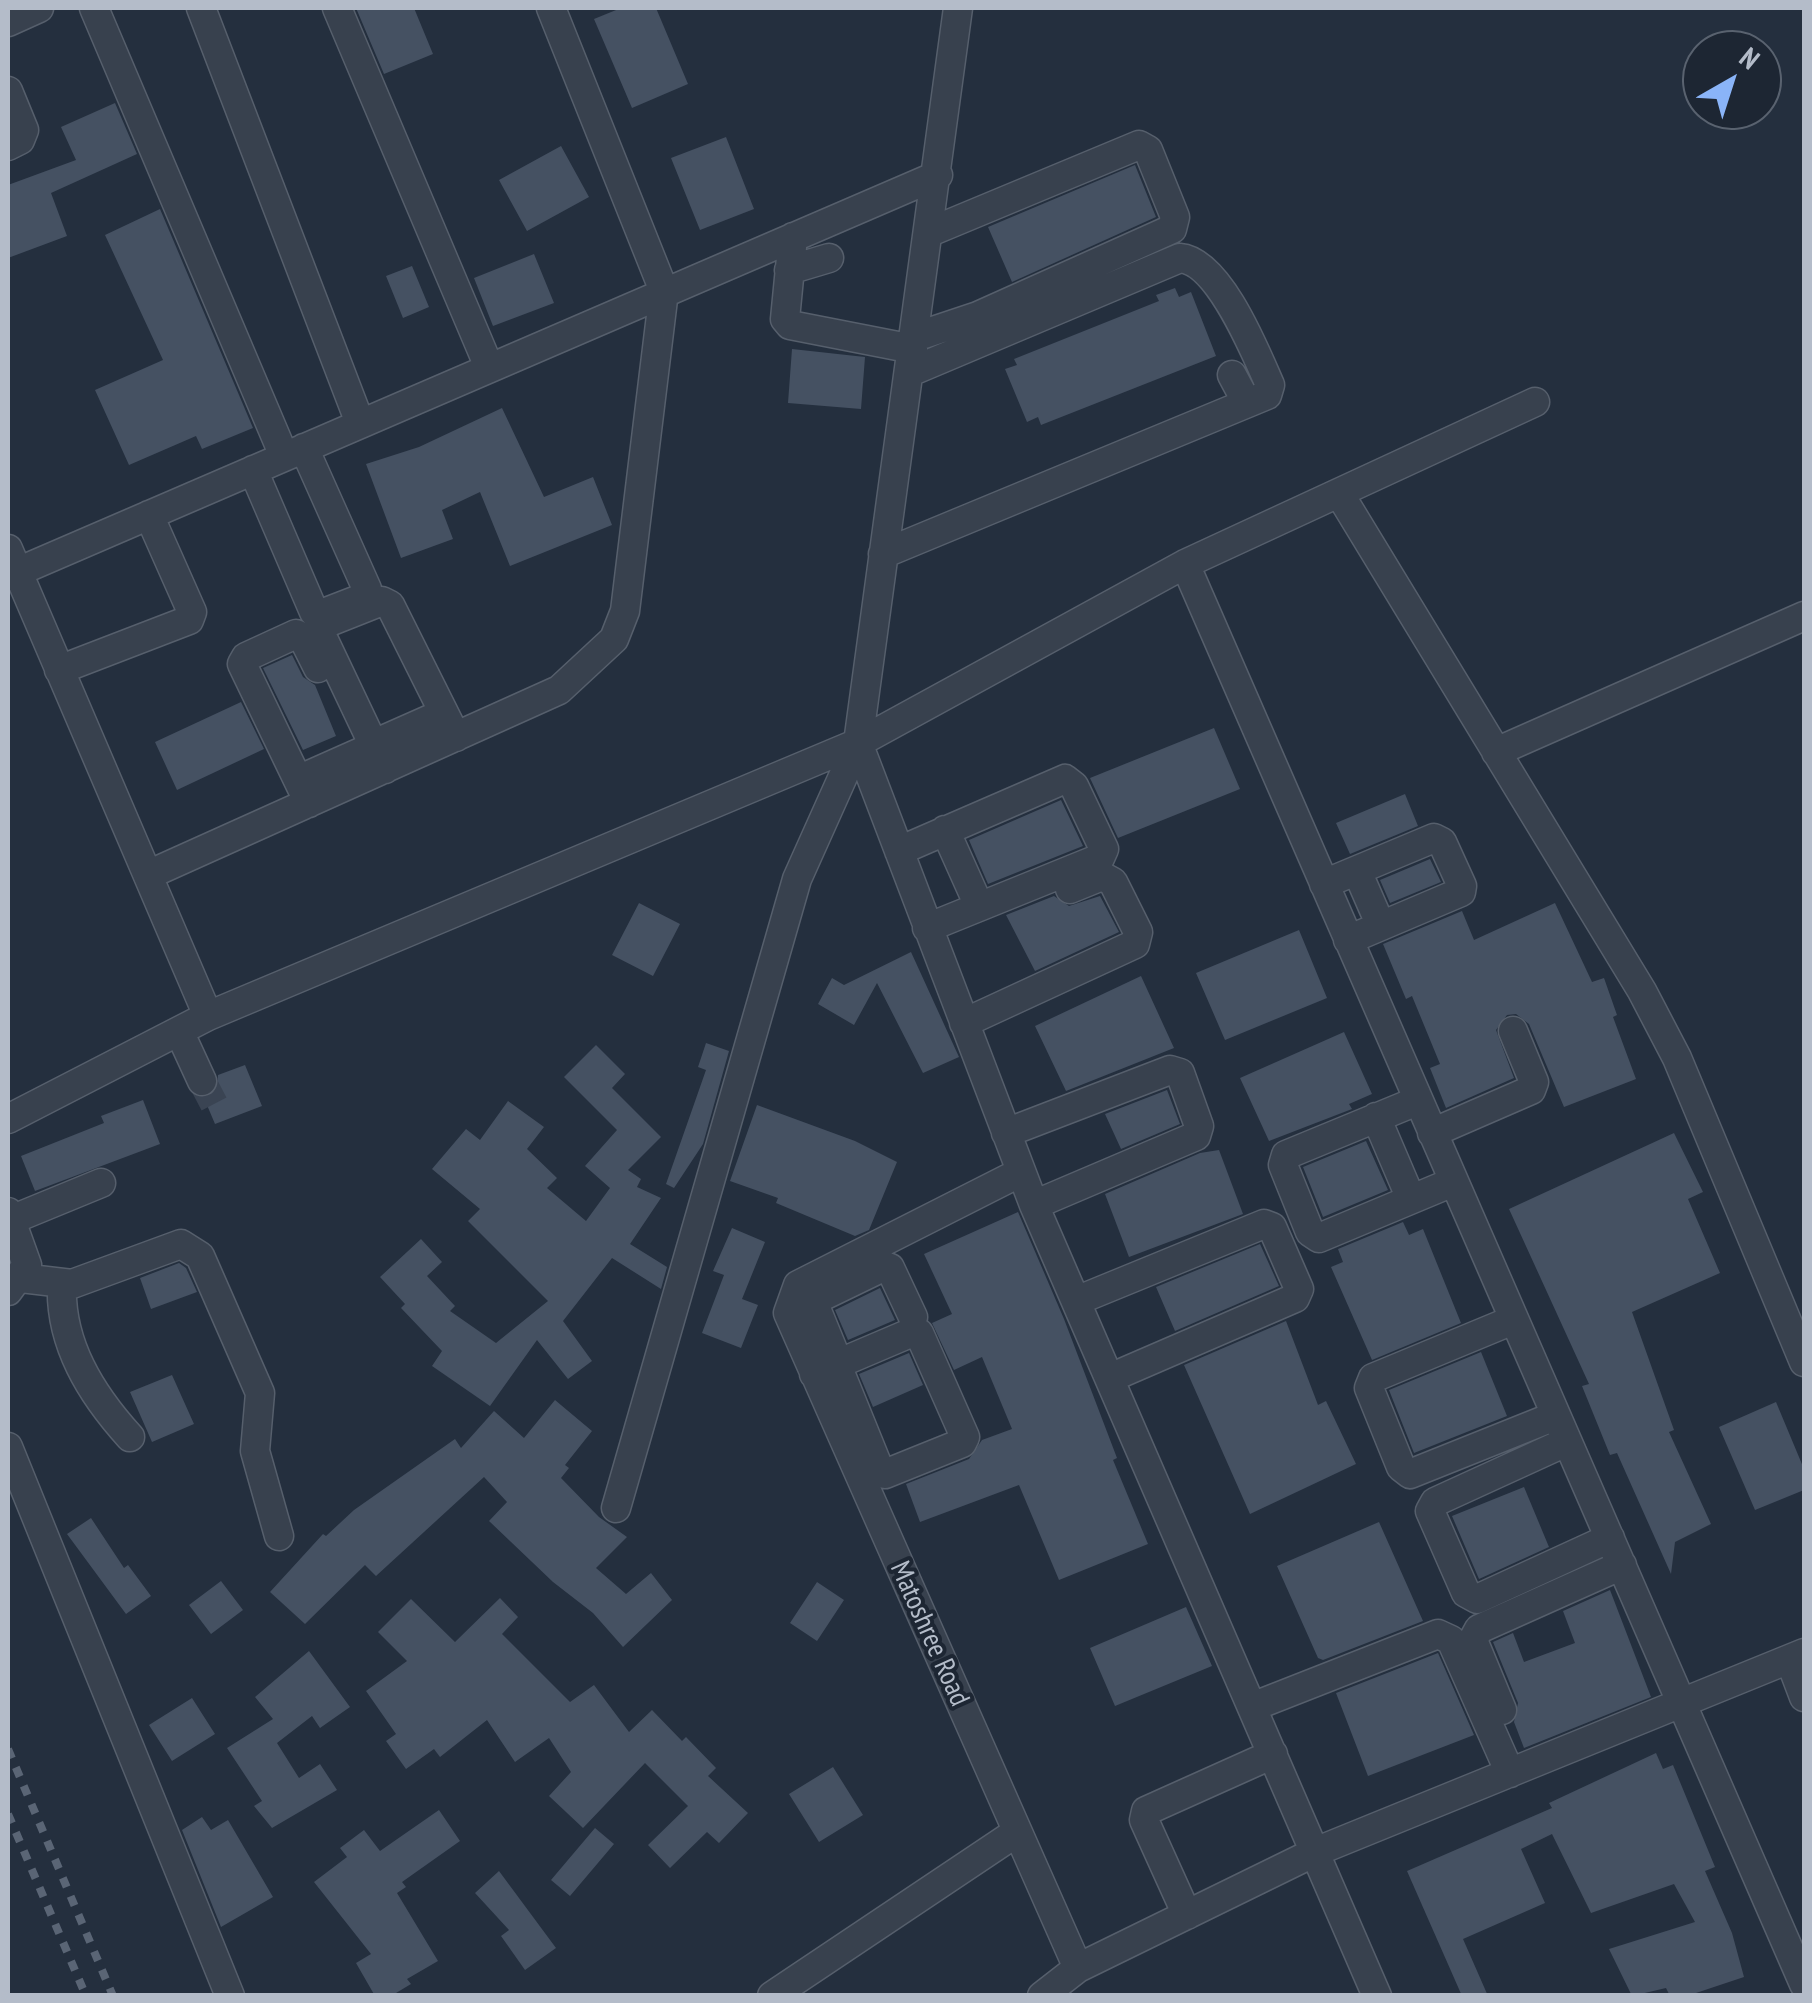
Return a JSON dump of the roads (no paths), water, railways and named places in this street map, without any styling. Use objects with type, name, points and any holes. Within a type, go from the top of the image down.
[{"type":"street","points":[[8,22],[39,8]]},
{"type":"street","points":[[94,8],[294,452],[368,589],[365,597],[321,614],[314,612],[253,470]]},
{"type":"street","points":[[201,8],[360,423]]},
{"type":"street","points":[[338,8],[489,368]]},
{"type":"street","points":[[148,875],[304,791],[450,725],[559,690],[614,639],[625,611],[664,291],[551,8]]},
{"type":"street","points":[[616,1508],[797,880],[858,743],[958,8]]},
{"type":"street","points":[[8,91],[24,130],[20,140],[8,146]]},
{"type":"street","points":[[913,353],[978,316],[1172,228],[1176,217],[1148,150],[1139,145],[930,232]]},
{"type":"street","points":[[208,1016],[11,566],[149,514],[938,175]]},
{"type":"street","points":[[793,237],[785,320],[790,325],[913,353],[1180,258],[1192,259],[1213,275],[1270,385],[1267,395],[883,554]]},
{"type":"street","points":[[789,270],[829,258]]},
{"type":"street","points":[[1232,375],[1247,403]]},
{"type":"street","points":[[8,1119],[208,1016],[858,743],[1185,564],[1534,402]]},
{"type":"street","points":[[1339,493],[1642,990],[1668,1041],[1804,1362]]},
{"type":"street","points":[[58,670],[189,620],[192,612],[149,514]]},
{"type":"street","points":[[1185,564],[1804,1984]]},
{"type":"street","points":[[373,760],[320,632],[324,624],[382,601],[390,605],[450,725]]},
{"type":"street","points":[[1496,752],[1804,616]]},
{"type":"street","points":[[304,791],[242,664],[246,656],[296,634],[303,638],[373,760]]},
{"type":"street","points":[[858,743],[1034,1205],[1378,1996]]},
{"type":"street","points":[[898,850],[1065,779],[1074,786],[1104,850],[1100,858],[979,906],[931,937]]},
{"type":"street","points":[[945,830],[979,906]]},
{"type":"street","points":[[1324,884],[1434,838],[1442,842],[1462,886],[1460,892],[1348,940]]},
{"type":"street","points":[[1357,871],[1381,926]]},
{"type":"street","points":[[931,937],[1102,876],[1113,882],[1138,932],[1135,944],[964,1023]]},
{"type":"street","points":[[178,1031],[202,1080]]},
{"type":"street","points":[[1432,1134],[1531,1090],[1534,1082],[1512,1031]]},
{"type":"street","points":[[1006,1133],[1170,1070],[1180,1074],[1199,1126],[1196,1136],[1034,1205]]},
{"type":"street","points":[[1418,1101],[1286,1155],[1283,1165],[1310,1232],[1318,1238],[1453,1182]]},
{"type":"street","points":[[1376,1117],[1412,1199]]},
{"type":"street","points":[[912,1317],[890,1268],[885,1266],[801,1307],[798,1285],[1021,1172]]},
{"type":"street","points":[[14,1285],[27,1265],[9,1216],[101,1183]]},
{"type":"street","points":[[1076,1302],[1264,1224],[1272,1227],[1279,1242],[1299,1289],[1295,1298],[1110,1378]]},
{"type":"street","points":[[14,1285],[72,1284],[181,1244],[191,1247],[200,1256],[248,1395],[255,1452],[280,1536]]},
{"type":"street","points":[[62,1282],[66,1336],[98,1400],[130,1437]]},
{"type":"street","name":"Matoshree Road","points":[[801,1307],[828,1363],[1017,1832],[1078,1968]]},
{"type":"street","points":[[1513,1320],[1373,1378],[1368,1388],[1401,1467],[1410,1474],[1561,1429]]},
{"type":"street","points":[[920,1333],[965,1437],[962,1442],[886,1474],[880,1471],[828,1363],[920,1333]]},
{"type":"street","points":[[1561,1429],[1435,1502],[1430,1511],[1466,1593],[1476,1600],[1610,1538]]},
{"type":"street","points":[[8,1447],[230,1996]]},
{"type":"street","points":[[1518,1770],[1473,1640],[1478,1629],[1622,1564]]},
{"type":"street","points":[[1252,1707],[1438,1634],[1450,1640],[1485,1742],[1518,1770]]},
{"type":"street","points":[[1042,1996],[1078,1968],[1315,1852],[1797,1656],[1804,1697]]},
{"type":"street","points":[[1188,1915],[1144,1820],[1146,1812],[1273,1754]]},
{"type":"street","points":[[772,1996],[1017,1832]]},
{"type":"tunnel","points":[[202,1081],[214,1104]]},
{"type":"railway","points":[[8,1749],[113,1996]]},
{"type":"railway","points":[[8,1814],[86,1996]]}]
